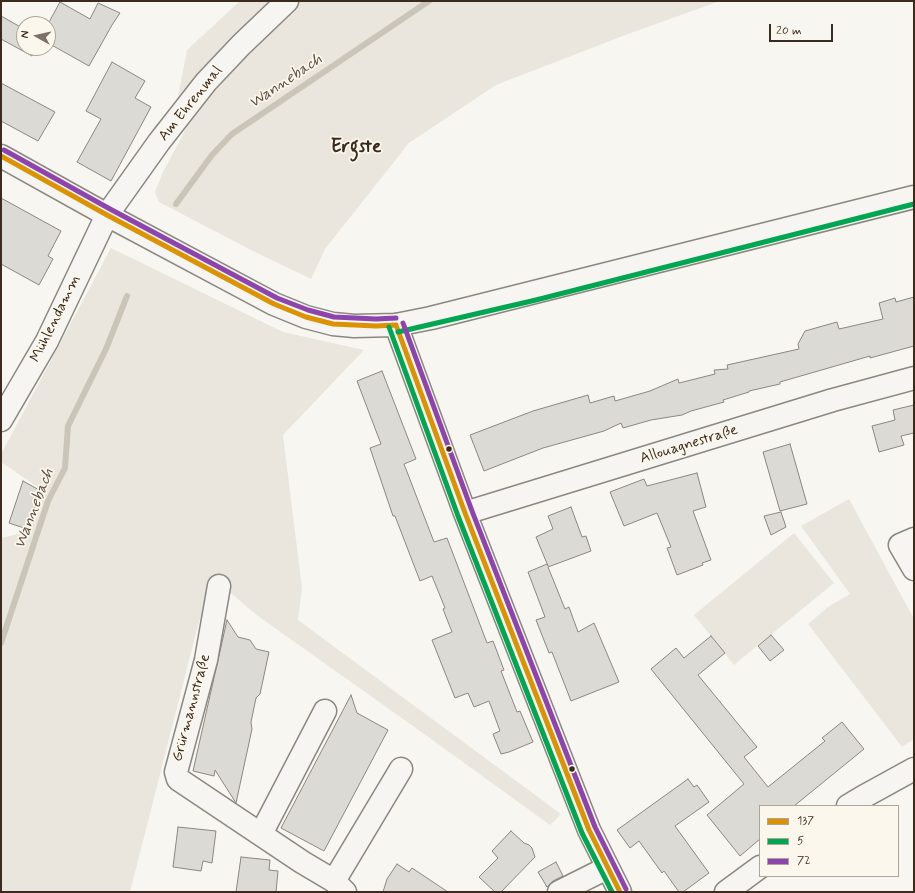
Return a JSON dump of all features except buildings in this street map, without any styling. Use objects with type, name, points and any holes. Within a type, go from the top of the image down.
[{"type":"street","name":"Am Ehrenmal","points":[[107,215],[159,142],[206,82],[287,1]]},
{"type":"street","points":[[1,156],[107,215],[274,304],[306,318],[333,324],[354,326],[396,325],[534,293],[914,197]]},
{"type":"street","name":"Mühlendamm","points":[[1,420],[48,342],[107,215]]},
{"type":"street","points":[[396,325],[465,514],[589,830],[620,892]]},
{"type":"street","name":"Allouagnestraße","points":[[465,514],[826,403],[914,378]]},
{"type":"street","points":[[914,539],[900,545],[914,570]]},
{"type":"street","name":"Grürmannstraße","points":[[219,586],[206,660],[176,772],[178,780],[339,886],[401,769]]},
{"type":"street","points":[[261,834],[325,711]]},
{"type":"street","points":[[850,805],[914,769]]},
{"type":"street","points":[[559,892],[607,868]]},
{"type":"street","points":[[726,892],[759,868]]},
{"type":"shaded area","points":[[240,1],[272,1],[178,96],[187,50]]},
{"type":"shaded area","points":[[299,1],[720,1],[628,34],[496,85],[409,143],[325,249],[311,279],[253,251],[159,202],[155,192],[163,172],[187,127],[229,73]]},
{"type":"shaded area","points":[[111,248],[283,332],[364,350],[283,435],[302,588],[298,620],[561,814],[550,825],[258,616],[214,579],[198,625],[130,892],[1,892],[1,538],[27,532],[42,490],[1,462],[1,454]]},
{"type":"shaded area","points":[[849,499],[914,619],[914,739],[902,747],[808,624],[828,607],[850,594],[801,526]]},
{"type":"shaded area","points":[[794,533],[834,583],[734,665],[694,615]]},
{"type":"waterway","name":"Wannebach","points":[[176,204],[212,155],[232,134],[429,1]]},
{"type":"waterway","name":"Wannebach","points":[[1,643],[48,501],[65,468],[68,426],[106,349],[127,296]]},
{"type":"transit line","name":"72","points":[[4,150],[110,209],[277,298],[308,310],[334,317],[376,319],[396,318]]},
{"type":"transit line","name":"137","points":[[1,156],[107,215],[274,304],[306,317],[333,324],[376,326],[396,325]]},
{"type":"transit line","name":"5","points":[[398,332],[536,300],[914,204]]},
{"type":"transit line","name":"72","points":[[403,323],[472,511],[595,827],[626,889]]},
{"type":"transit line","name":"137","points":[[396,325],[465,513],[589,830],[620,892]]},
{"type":"transit line","name":"5","points":[[389,327],[458,516],[582,833],[612,892]]},
{"type":"district","name":"Ergste","points":[[356,148]]}]
